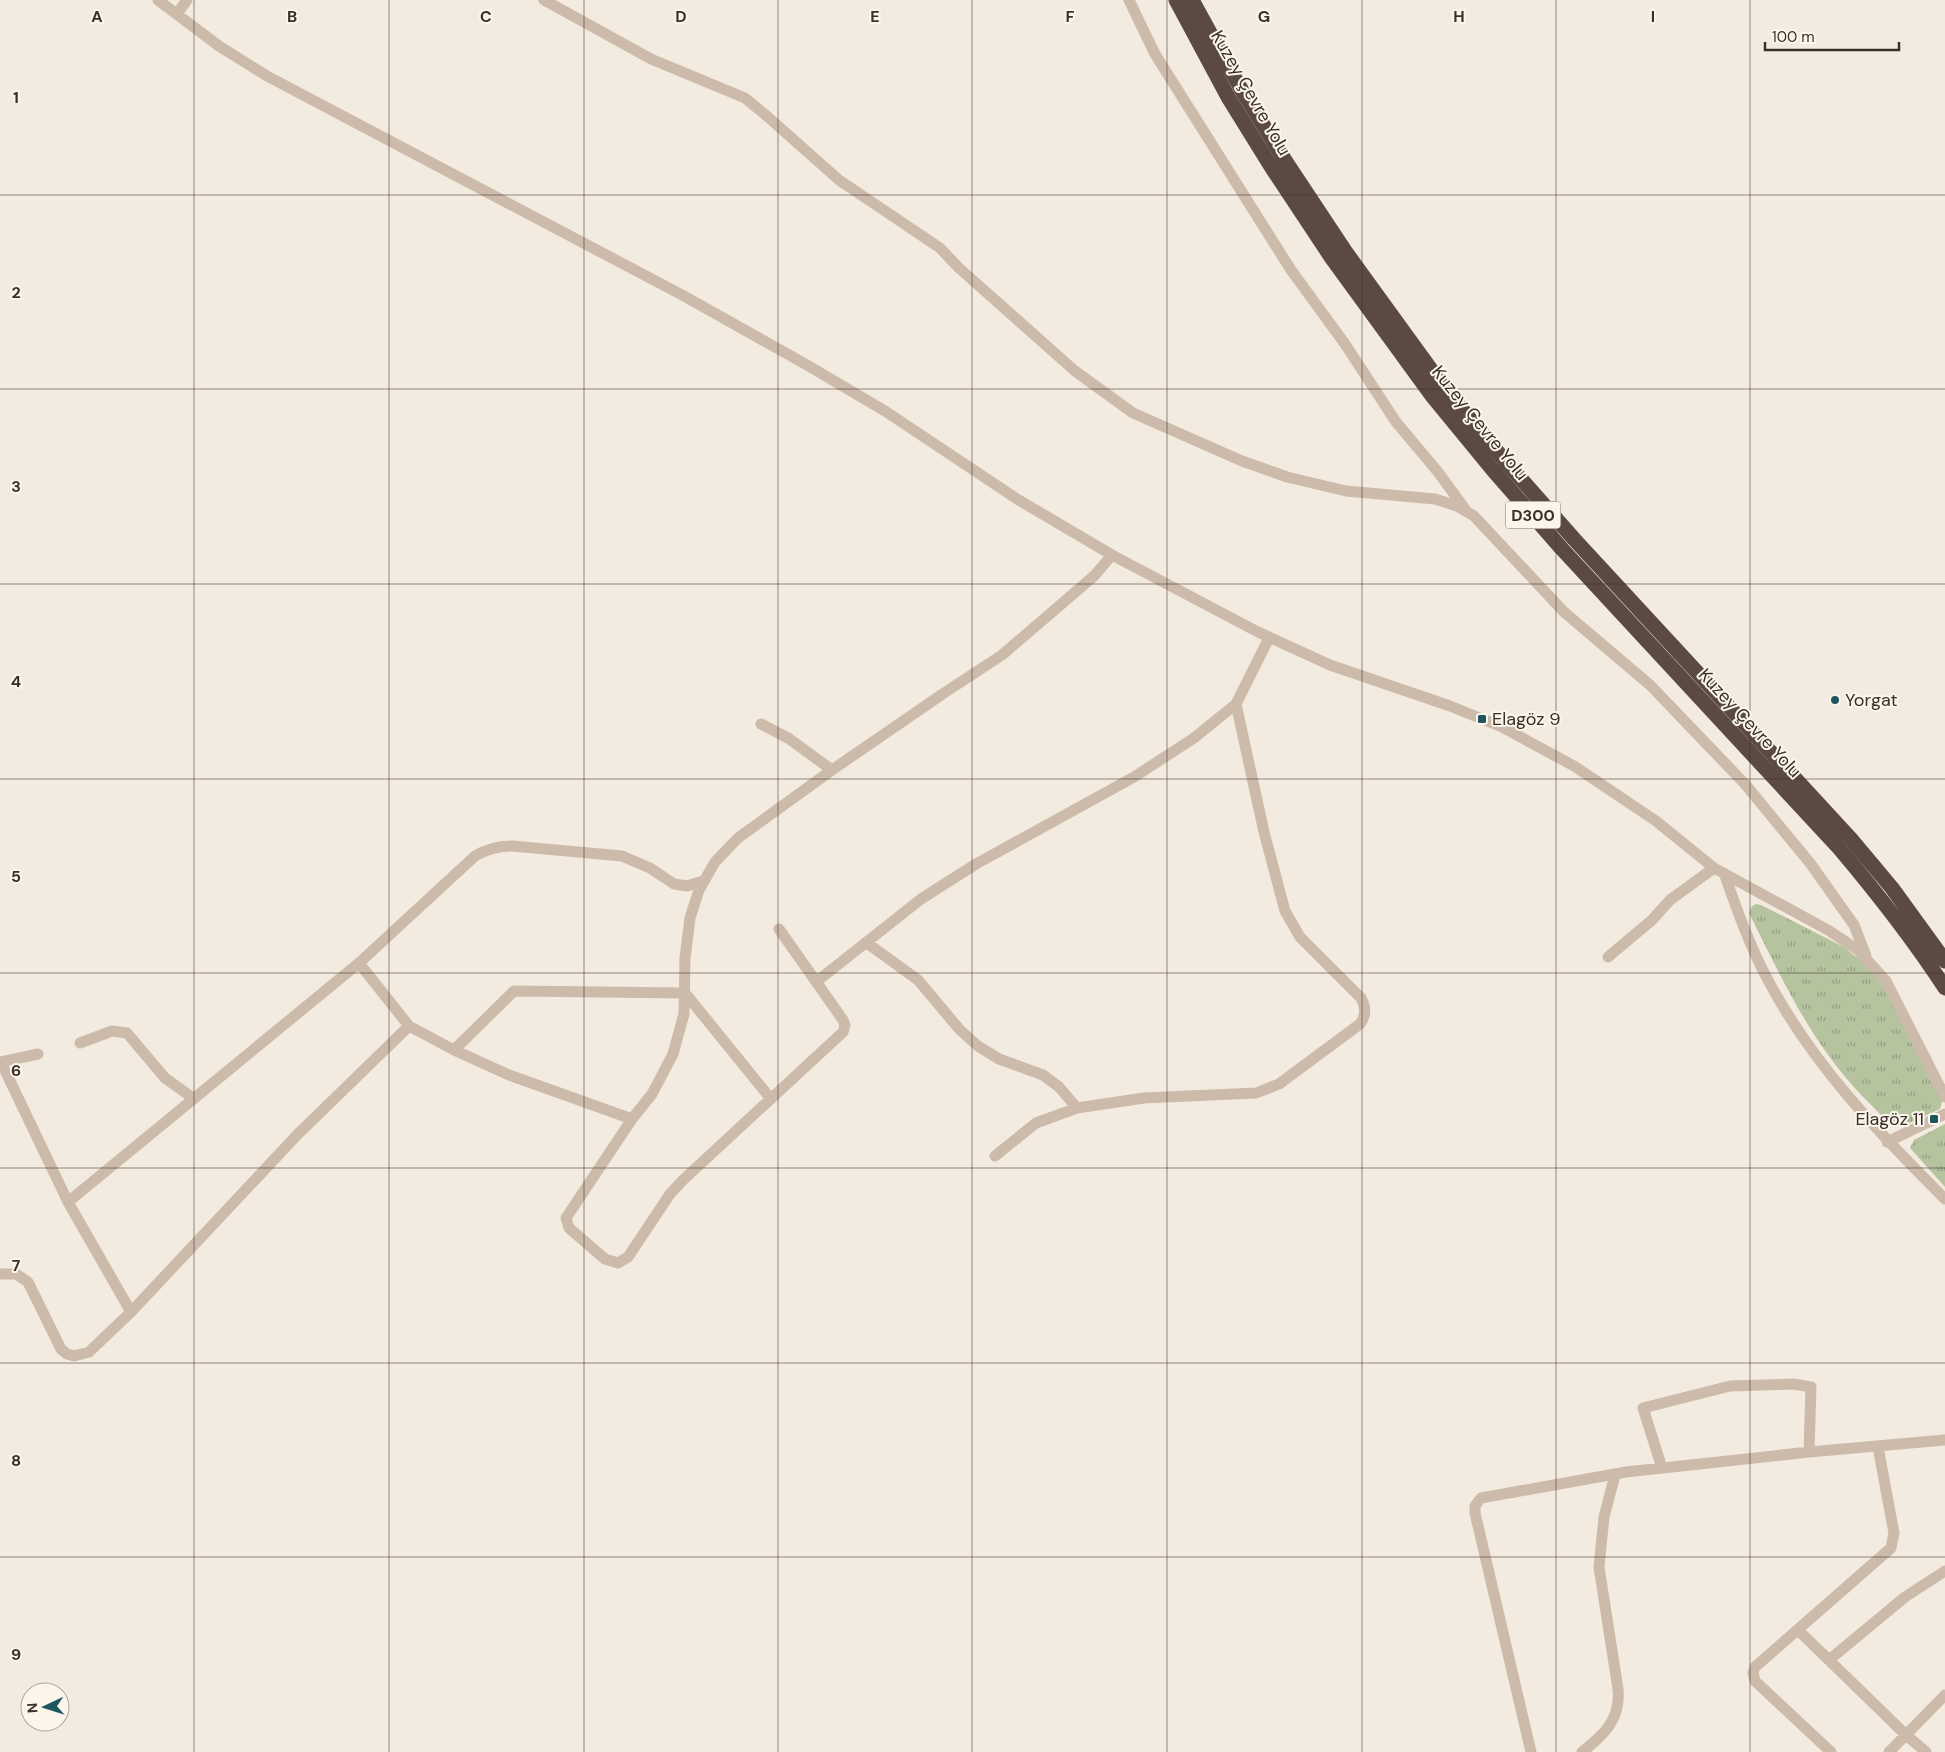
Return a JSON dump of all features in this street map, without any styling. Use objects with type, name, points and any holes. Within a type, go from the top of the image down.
[{"type":"highway","name":"Kuzey Çevre Yolu","points":[[1176,0],[1228,97],[1278,176],[1331,257],[1433,397],[1493,470],[1562,548],[1839,848],[1918,947],[1945,988]]},
{"type":"highway","name":"Kuzey Çevre Yolu","points":[[1192,0],[1241,89],[1286,162],[1345,252],[1446,389],[1506,462],[1574,539],[1851,839],[1892,888],[1945,961]]},
{"type":"street","points":[[158,0],[219,46],[267,76],[684,296],[822,374],[885,411],[1017,499],[1112,555],[1269,638],[1330,665],[1450,706],[1525,738],[1574,766],[1626,800],[1719,870],[1833,933],[1868,960],[1886,981],[1945,1097]]},
{"type":"street","points":[[177,14],[187,0]]},
{"type":"street","points":[[544,0],[651,58],[745,98],[839,180],[940,248],[958,268],[1075,371],[1133,413],[1242,461],[1287,477],[1355,492],[1429,498],[1447,502],[1474,516],[1564,612],[1650,685],[1745,784],[1810,863],[1854,925],[1868,960]]},
{"type":"street","points":[[1129,0],[1155,54],[1291,270],[1345,344],[1396,422],[1438,472],[1466,511]]},
{"type":"street","points":[[779,929],[843,1020],[845,1025],[843,1032],[693,1170],[670,1194],[628,1257],[618,1263],[605,1259],[569,1228],[566,1218],[632,1119],[660,1081],[673,1054],[682,1027],[685,993],[684,958],[688,926],[695,900],[703,881],[715,862],[738,838],[832,770],[1002,655],[1094,576],[1112,555]]},
{"type":"street","points":[[816,982],[921,899],[976,864],[1134,777],[1194,738],[1236,704],[1269,638]]},
{"type":"street","points":[[995,1156],[1036,1123],[1077,1108],[1144,1098],[1246,1094],[1265,1091],[1280,1084],[1363,1020],[1365,1011],[1361,998],[1300,937],[1285,911],[1264,832],[1236,704]]},
{"type":"street","points":[[762,724],[788,738],[832,770]]},
{"type":"street","points":[[68,1202],[359,963],[475,856],[494,847],[512,846],[622,856],[650,868],[674,884],[686,886],[703,881]]},
{"type":"street","points":[[1608,957],[1652,920],[1670,900],[1719,870]]},
{"type":"street","points":[[1719,870],[1746,934],[1781,1004],[1822,1064],[1887,1142],[1945,1199]]},
{"type":"street","points":[[867,943],[912,974],[960,1030],[978,1046],[999,1059],[1034,1070],[1047,1078],[1066,1094],[1077,1108]]},
{"type":"street","points":[[359,963],[409,1026],[454,1050],[509,1075],[632,1119]]},
{"type":"street","points":[[454,1050],[514,991],[685,993],[772,1099]]},
{"type":"street","points":[[0,1274],[16,1274],[28,1282],[60,1349],[70,1356],[80,1356],[89,1352],[131,1312],[297,1135],[409,1026]]},
{"type":"street","points":[[80,1043],[112,1031],[127,1033],[165,1078],[193,1098]]},
{"type":"street","points":[[38,1054],[0,1062],[68,1202],[131,1312]]},
{"type":"street","points":[[1887,1142],[1945,1114]]},
{"type":"street","points":[[1662,1468],[1643,1408],[1730,1386],[1793,1384],[1811,1387],[1809,1452]]},
{"type":"street","points":[[1531,1752],[1475,1514],[1475,1506],[1479,1500],[1484,1497],[1615,1474],[1809,1452],[1945,1440]]},
{"type":"street","points":[[1831,1752],[1755,1681],[1753,1676],[1755,1667],[1891,1548],[1894,1533],[1878,1447]]},
{"type":"street","points":[[1582,1752],[1608,1730],[1615,1718],[1619,1704],[1599,1567],[1604,1517],[1615,1474]]},
{"type":"street","points":[[1829,1660],[1905,1597],[1945,1571]]},
{"type":"street","points":[[1798,1630],[1926,1752]]},
{"type":"street","points":[[1889,1752],[1945,1695]]},
{"type":"green space","points":[[1756,904],[1844,947],[1870,968],[1891,997],[1942,1102],[1940,1109],[1903,1126],[1894,1126],[1847,1079],[1814,1035],[1774,963],[1749,913],[1752,906]]},
{"type":"green space","points":[[1945,1124],[1945,1187],[1910,1148],[1914,1140]]},
{"type":"place","name":"Yorgat","points":[[1835,700]]},
{"type":"place","name":"Elagöz 9","points":[[1482,719]]},
{"type":"place","name":"Elagöz 11","points":[[1934,1119]]}]
